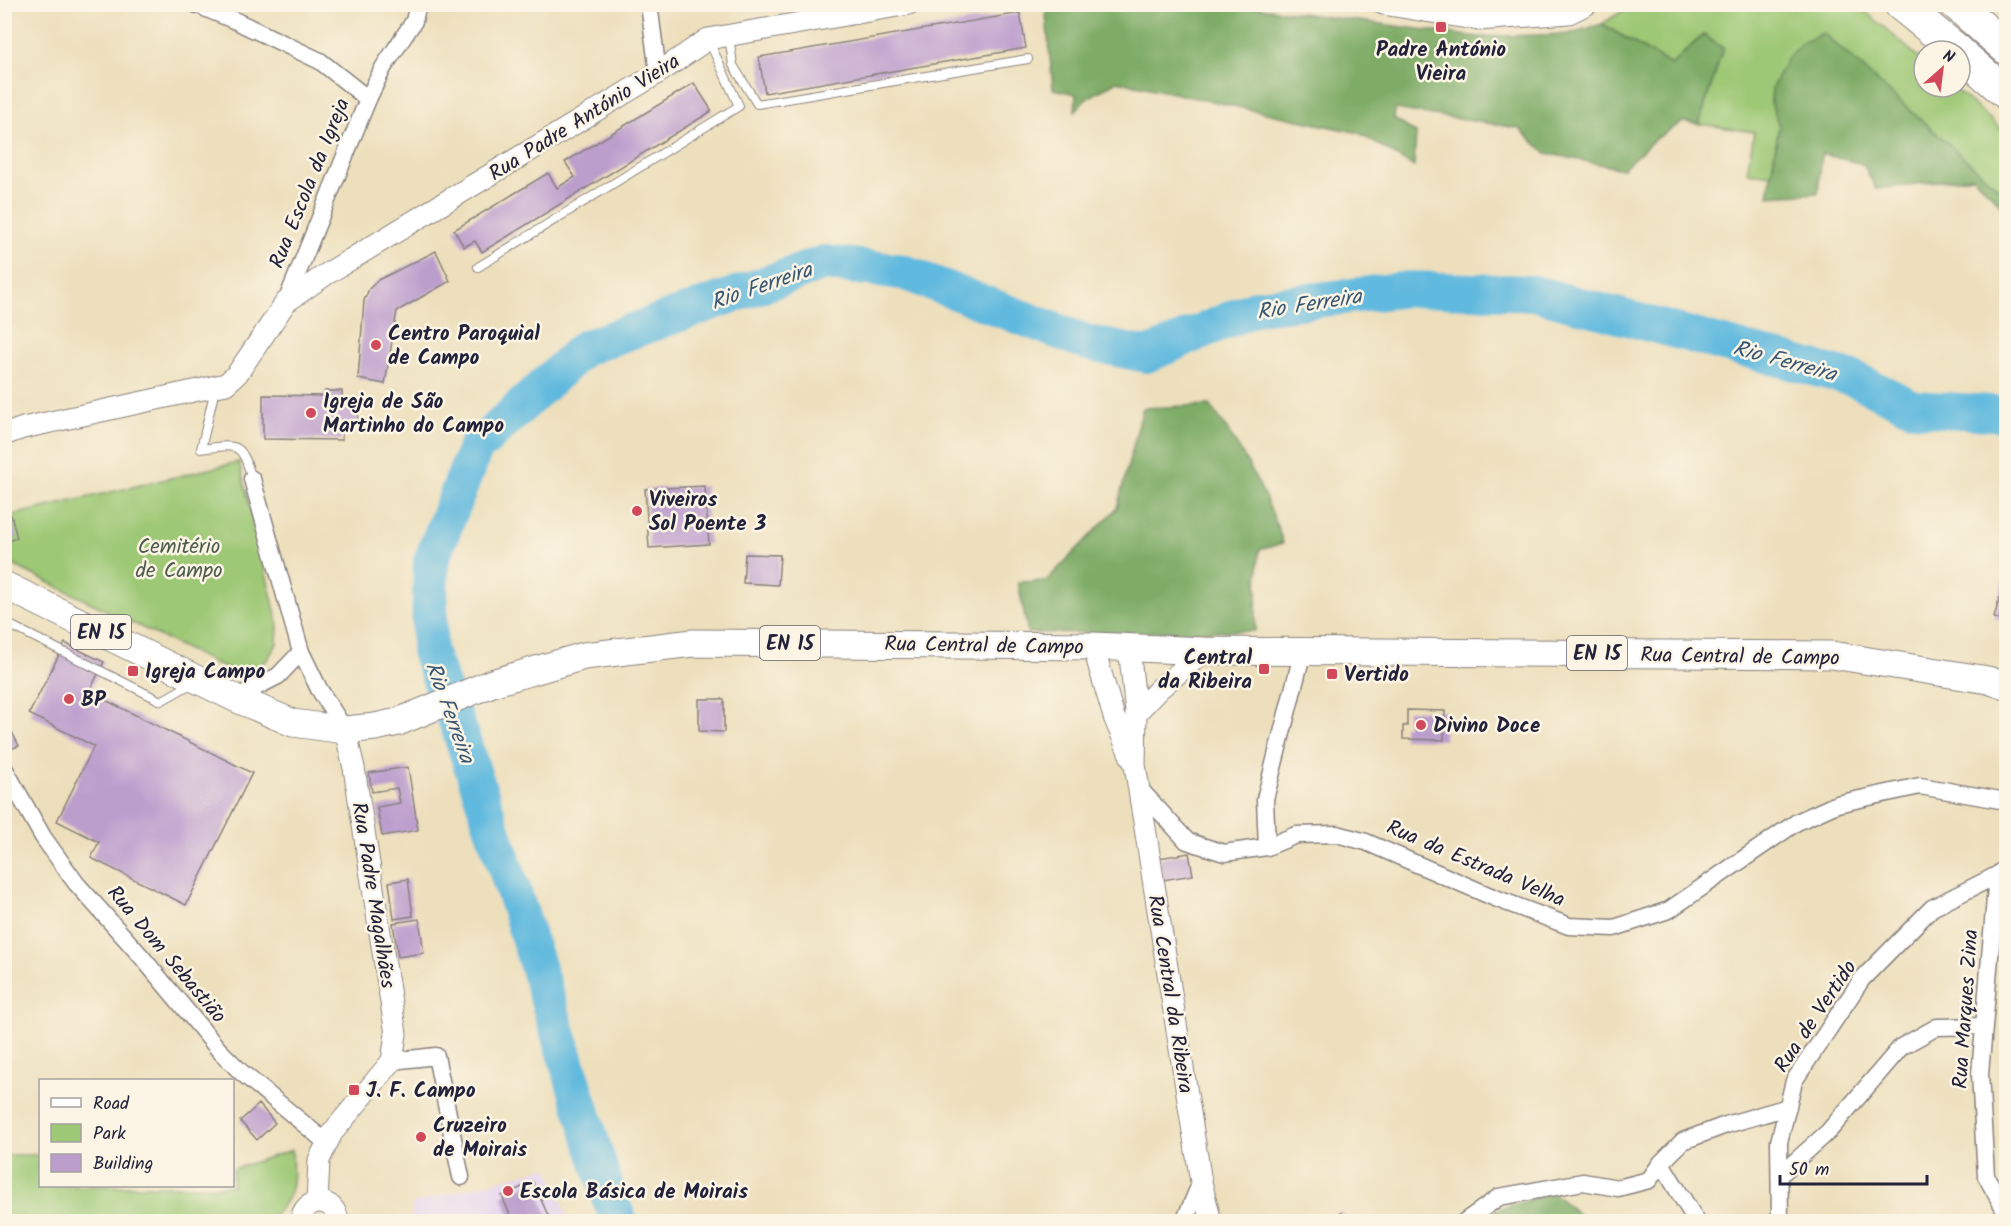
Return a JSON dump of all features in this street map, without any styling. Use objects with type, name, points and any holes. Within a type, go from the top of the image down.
[{"type":"highway","points":[[1900,4],[1943,39]]},
{"type":"highway","points":[[1956,4],[2007,48]]},
{"type":"highway","points":[[1972,63],[2007,93]]},
{"type":"main road","name":"Rua Central de Campo","points":[[4,585],[235,698],[293,723],[345,730],[398,722],[492,683],[584,656],[693,643],[1094,646],[1205,651],[1832,655],[1988,680],[2007,686]]},
{"type":"street","name":"Rua Escola da Igreja","points":[[195,4],[320,61],[368,99],[286,302]]},
{"type":"street","points":[[368,99],[383,68],[414,21],[418,4]]},
{"type":"street","points":[[649,4],[658,73]]},
{"type":"street","name":"Rua Padre António Vieira","points":[[286,302],[325,275],[719,37],[909,4]]},
{"type":"street","points":[[1383,4],[1479,20],[1569,13],[1587,4]]},
{"type":"street","points":[[4,435],[23,428],[226,384],[237,374],[286,302]]},
{"type":"street","points":[[252,480],[301,652],[319,689],[345,730]]},
{"type":"street","name":"Rua Central da Ribeira","points":[[1094,646],[1114,717],[1135,765]]},
{"type":"street","name":"Rua Central da Ribeira","points":[[1129,647],[1136,713],[1135,765],[1138,787],[1201,1182],[1211,1221]]},
{"type":"street","points":[[1136,713],[1159,689],[1205,651]]},
{"type":"street","points":[[1267,847],[1265,799],[1303,651]]},
{"type":"street","points":[[235,698],[278,676],[301,652]]},
{"type":"street","name":"Rua Padre Magalhães","points":[[345,730],[354,768],[396,1034],[392,1061]]},
{"type":"street","name":"Rua Dom Sebastião","points":[[4,768],[42,837],[76,883],[141,956],[219,1050],[241,1072],[327,1143]]},
{"type":"street","name":"Rua da Estrada Velha","points":[[1138,787],[1187,841],[1224,853],[1267,847],[1296,834],[1337,834],[1366,842],[1569,926],[1614,928],[1669,910],[1797,822],[1837,804],[1920,786],[2007,801]]},
{"type":"street","name":"Rua Marques Zina","points":[[2002,871],[1980,1074],[1986,1176],[2007,1212]]},
{"type":"street","name":"Rua de Vertido","points":[[1780,1221],[1779,1142],[1794,1082],[1862,979],[1932,908],[2002,871]]},
{"type":"street","points":[[1780,1175],[1828,1132],[1901,1047],[1937,1027],[1984,1026]]},
{"type":"street","points":[[317,1202],[319,1160],[332,1133],[392,1061],[436,1056],[461,1177]]},
{"type":"street","points":[[1464,1221],[1499,1197],[1583,1182],[1618,1188],[1649,1180],[1661,1163],[1683,1142],[1726,1125],[1788,1107]]},
{"type":"street","points":[[1661,1163],[1697,1221]]},
{"type":"street","points":[[1184,1221],[1201,1182]]},
{"type":"street","points":[[301,1221],[307,1207],[317,1202],[332,1207],[338,1221]]},
{"type":"lane","points":[[719,37],[757,104],[1028,59]]},
{"type":"lane","points":[[478,267],[739,106],[719,37]]},
{"type":"lane","points":[[215,388],[201,449],[224,446],[241,450],[245,454],[252,480]]},
{"type":"lane","points":[[4,622],[161,701],[198,680]]},
{"type":"shaded area","name":"Escola Básica de Moirais","points":[[548,1167],[569,1221],[411,1222],[412,1204]]},
{"type":"green space","points":[[1045,5],[1239,5],[1478,37],[1568,34],[1602,24],[1671,65],[1703,35],[1723,48],[1699,124],[1683,122],[1655,139],[1622,169],[1546,153],[1518,128],[1395,109],[1394,119],[1416,133],[1414,167],[1359,133],[1117,81],[1086,99],[1075,112],[1076,94],[1053,89]]},
{"type":"green space","points":[[1632,5],[1858,5],[1912,52],[1912,99],[1967,99],[2006,133],[2006,195],[1823,33],[1771,102],[1779,126],[1771,175],[1747,172],[1754,132],[1699,124],[1723,48],[1703,35],[1671,65],[1602,24]]},
{"type":"green space","points":[[1823,33],[2006,195],[2006,209],[1973,177],[1876,189],[1863,164],[1822,154],[1818,193],[1768,196],[1779,126],[1771,102],[1772,88],[1786,60],[1800,44]]},
{"type":"green space","points":[[1210,405],[1252,471],[1283,543],[1259,550],[1255,631],[1028,633],[1018,582],[1046,581],[1117,508],[1143,408]]},
{"type":"green space","name":"Cemitério de Campo","points":[[239,462],[278,623],[277,644],[267,660],[251,672],[235,673],[5,561],[4,517]]},
{"type":"green space","points":[[292,1150],[291,1189],[284,1205],[268,1221],[5,1221],[5,1155],[39,1155],[39,1187],[234,1187],[234,1169]]},
{"type":"green space","points":[[1553,1193],[1586,1221],[1486,1222],[1495,1210]]},
{"type":"building","points":[[1020,13],[1026,48],[765,93],[759,57]]},
{"type":"building","points":[[694,83],[712,111],[482,252],[475,241],[464,247],[454,230],[548,173],[557,188],[575,177],[565,162]]},
{"type":"building","name":"Centro Paroquial de Campo","points":[[436,251],[450,281],[397,311],[385,384],[358,379],[364,301],[369,289],[378,280]]},
{"type":"building","name":"Igreja de São Martinho do Campo","points":[[325,391],[342,391],[342,400],[358,401],[358,425],[351,425],[351,431],[342,431],[342,440],[263,439],[263,395],[325,396]]},
{"type":"building","points":[[705,486],[709,544],[649,548],[645,489]]},
{"type":"building","points":[[11,515],[17,538],[11,540],[4,551],[4,517]]},
{"type":"building","points":[[745,554],[780,555],[778,585],[743,583]]},
{"type":"building","points":[[2004,580],[2006,581],[2006,621],[1994,618]]},
{"type":"building","points":[[65,643],[104,662],[89,692],[252,773],[186,905],[91,858],[99,842],[57,821],[94,746],[29,714]]},
{"type":"building","points":[[699,699],[724,699],[724,732],[699,731]]},
{"type":"building","points":[[1407,710],[1445,711],[1444,740],[1403,739],[1403,726],[1407,726]]},
{"type":"building","points":[[4,716],[19,746],[4,751]]},
{"type":"building","points":[[408,767],[418,830],[382,836],[377,807],[400,803],[397,788],[372,792],[369,773]]},
{"type":"building","points":[[1189,853],[1193,875],[1163,880],[1159,858]]},
{"type":"building","points":[[408,879],[413,916],[394,919],[389,882]]},
{"type":"building","points":[[419,919],[424,953],[398,957],[393,923]]},
{"type":"building","points":[[259,1104],[275,1123],[257,1140],[240,1121]]},
{"type":"building","points":[[533,1182],[551,1222],[513,1222],[502,1196]]},
{"type":"building","points":[[1341,1212],[1347,1222],[1327,1222]]},
{"type":"waterway","name":"Rio Ferreira","points":[[620,1222],[609,1197],[521,914],[459,729],[429,651],[431,561],[475,449],[584,348],[824,263],[903,272],[1088,343],[1147,355],[1258,307],[1409,289],[1534,293],[1854,379],[1914,408],[2006,414]]},
{"type":"place","name":"Padre António Vieira","points":[[1441,27]]},
{"type":"place","name":"Centro Paroquial de Campo","points":[[376,345]]},
{"type":"place","name":"Igreja de São Martinho do Campo","points":[[311,413]]},
{"type":"place","name":"Viveiros Sol Poente 3","points":[[637,511]]},
{"type":"place","name":"Central da Ribeira","points":[[1264,669]]},
{"type":"place","name":"Igreja Campo","points":[[133,671]]},
{"type":"place","name":"Vertido","points":[[1332,674]]},
{"type":"place","name":"BP","points":[[69,699]]},
{"type":"place","name":"Divino Doce","points":[[1421,725]]},
{"type":"place","name":"J. F. Campo","points":[[354,1090]]},
{"type":"place","name":"Cruzeiro de Moirais","points":[[421,1137]]},
{"type":"place","name":"Escola Básica de Moirais","points":[[508,1191]]}]
